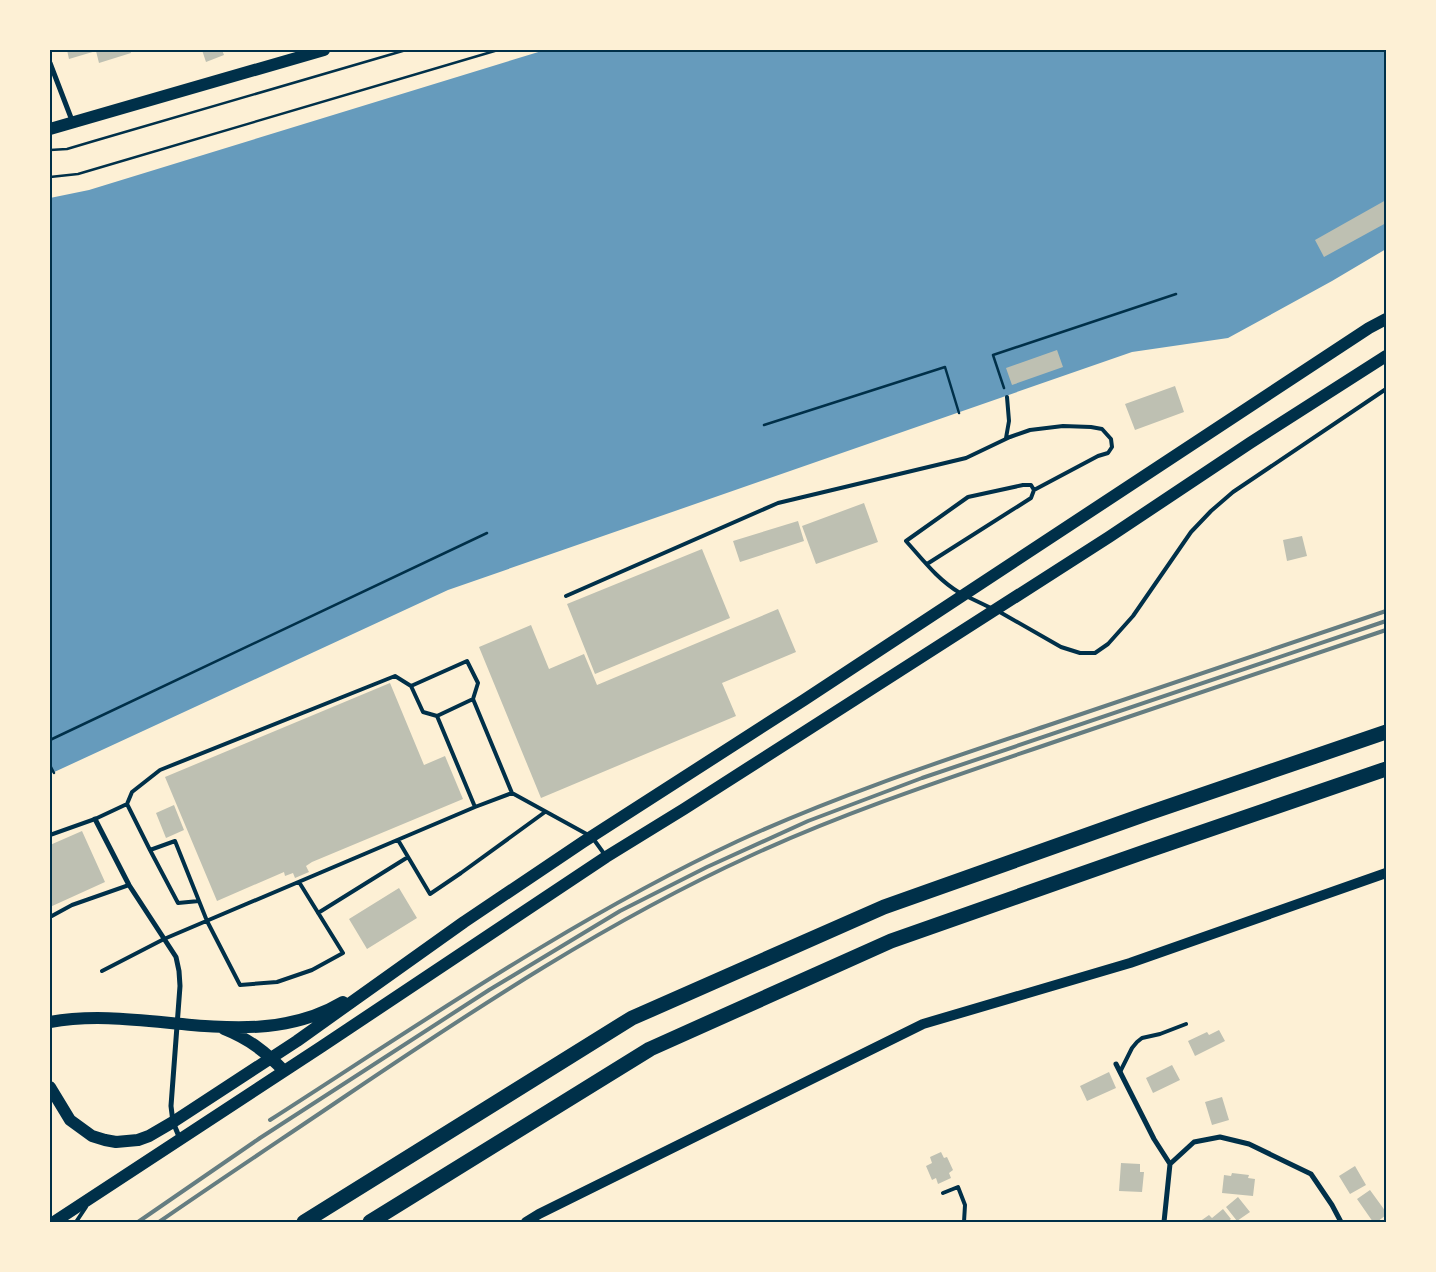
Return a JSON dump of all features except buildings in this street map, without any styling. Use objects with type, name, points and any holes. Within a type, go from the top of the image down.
[{"type":"highway","points":[[304,1222],[632,1018],[884,907],[1146,814],[1386,732]]},
{"type":"highway","points":[[370,1222],[650,1049],[891,941],[1386,769]]},
{"type":"main road","points":[[50,129],[305,53],[324,50]]},
{"type":"main road","points":[[50,1087],[70,1120],[92,1136],[116,1142],[138,1140],[149,1136],[271,1058],[383,982],[464,922],[592,837],[1386,319]]},
{"type":"main road","points":[[54,1222],[606,857],[1109,537],[1250,443],[1386,356]]},
{"type":"main road","points":[[526,1222],[548,1209],[923,1024],[1130,963],[1386,873]]},
{"type":"main road","points":[[50,1022],[79,1017],[178,1023],[219,1028],[276,1025],[316,1015],[383,982]]},
{"type":"main road","points":[[219,1028],[257,1045],[284,1071]]},
{"type":"street","points":[[50,63],[52,75],[74,123]]},
{"type":"street","points":[[95,819],[129,885],[176,957],[180,971],[172,1106],[173,1122],[180,1139]]},
{"type":"street","points":[[1116,1064],[1154,1139],[1170,1164],[1164,1222]]},
{"type":"street","points":[[1170,1164],[1194,1142],[1220,1137],[1249,1144],[1310,1174],[1332,1205],[1341,1222]]},
{"type":"lane","points":[[1034,490],[1031,485],[1023,485],[968,497],[906,541],[947,586],[1061,647],[1080,653],[1095,653],[1108,644],[1133,616],[1191,532],[1211,511],[1233,492],[1386,389]]},
{"type":"lane","points":[[1006,438],[1009,421],[1007,397]]},
{"type":"lane","points":[[566,596],[778,503],[966,458],[1006,438],[1030,430],[1063,426],[1091,427],[1102,429],[1111,439],[1112,447],[1108,453],[1098,456],[1034,490],[1031,498],[928,564]]},
{"type":"lane","points":[[411,686],[467,661],[478,683],[473,699],[512,793],[592,837],[606,857]]},
{"type":"lane","points":[[50,836],[95,819],[127,804],[132,792],[160,770],[395,676],[411,686],[423,712],[437,716],[473,699]]},
{"type":"lane","points":[[437,716],[475,807]]},
{"type":"lane","points":[[102,971],[164,939],[512,793]]},
{"type":"lane","points":[[127,804],[178,903],[199,901]]},
{"type":"lane","points":[[398,840],[430,894],[545,812]]},
{"type":"lane","points":[[150,850],[175,841],[207,921],[240,985],[277,982],[312,970],[343,953],[299,882]]},
{"type":"lane","points":[[318,913],[408,857]]},
{"type":"lane","points":[[50,917],[72,904],[129,885]]},
{"type":"lane","points":[[1120,1072],[1136,1042],[1149,1035],[1160,1034],[1186,1024]]},
{"type":"lane","points":[[943,1193],[958,1187],[965,1205],[964,1222]]},
{"type":"lane","points":[[76,1222],[93,1196]]},
{"type":"path","points":[[50,150],[66,149],[406,50]]},
{"type":"path","points":[[50,177],[78,174],[498,50]]},
{"type":"path","points":[[1007,397],[993,355],[1176,294]]},
{"type":"path","points":[[764,426],[945,367],[959,413]]},
{"type":"path","points":[[50,740],[487,533]]},
{"type":"path","points":[[50,765],[54,772]]},
{"type":"water","points":[[545,50],[1386,50],[1386,249],[1228,338],[1132,352],[448,590],[50,774],[50,198],[89,190]]},
{"type":"railway","points":[[270,1120],[558,937],[617,903],[738,841],[890,779],[1386,611]]},
{"type":"railway","points":[[138,1222],[260,1138],[489,990],[620,911],[707,867],[808,821],[922,778],[1386,621]]},
{"type":"railway","points":[[159,1222],[494,998],[594,937],[697,881],[788,839],[903,794],[1386,630]]}]
